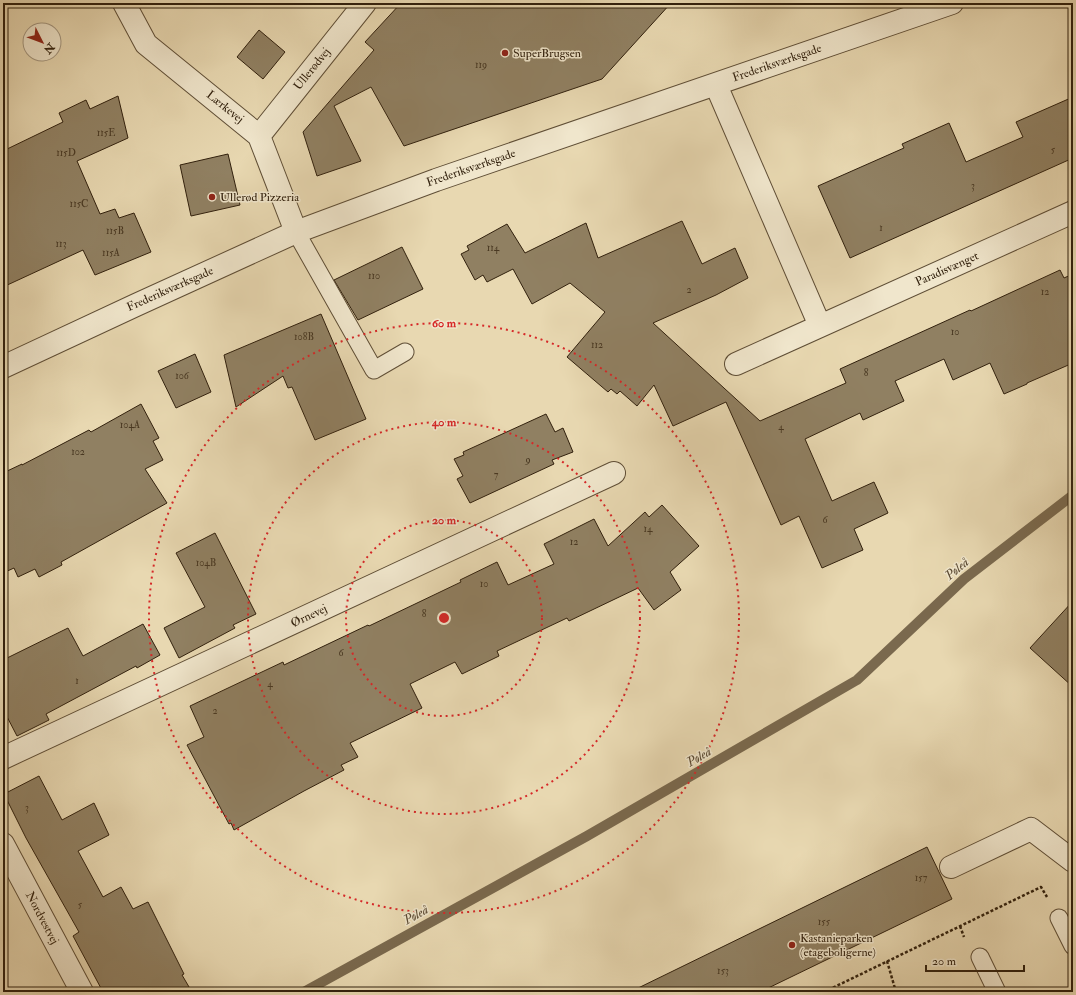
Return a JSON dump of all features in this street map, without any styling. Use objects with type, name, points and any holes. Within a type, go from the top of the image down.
[{"type":"street","name":"Lærkevej","points":[[124,3],[146,44],[259,136],[296,232]]},
{"type":"street","name":"Ullerødvej","points":[[259,136],[365,3]]},
{"type":"street","name":"Frederiksværksgade","points":[[3,367],[296,232],[436,180],[952,3]]},
{"type":"street","points":[[716,84],[820,326]]},
{"type":"street","name":"Paradisvænget","points":[[736,364],[1073,212]]},
{"type":"street","name":"Ørnevej","points":[[3,758],[614,473]]},
{"type":"street","points":[[952,868],[1031,829],[1073,861]]},
{"type":"street","name":"Nordvestvej","points":[[3,844],[82,992]]},
{"type":"lane","points":[[296,232],[374,370],[405,352]]},
{"type":"lane","points":[[1059,918],[1073,946]]},
{"type":"lane","points":[[980,957],[997,992]]},
{"type":"path","points":[[824,992],[1041,887],[1059,918]]},
{"type":"path","points":[[887,961],[896,992]]},
{"type":"building","points":[[401,3],[671,3],[602,79],[404,146],[371,87],[334,106],[361,161],[317,176],[303,132],[374,50],[365,42]]},
{"type":"building","points":[[259,30],[285,52],[263,79],[237,57]]},
{"type":"building","points":[[118,96],[128,138],[77,161],[100,214],[115,209],[119,218],[134,213],[151,252],[95,275],[83,250],[3,287],[3,151],[63,122],[59,113],[86,100],[90,109]]},
{"type":"building","points":[[1073,97],[1073,158],[850,258],[818,186],[904,148],[902,144],[949,123],[966,162],[1023,137],[1016,122]]},
{"type":"building","points":[[228,154],[240,205],[191,216],[180,165]]},
{"type":"building","points":[[682,221],[702,264],[735,248],[748,278],[716,295],[653,323],[760,421],[846,383],[840,369],[1060,270],[1064,278],[1073,274],[1073,363],[1004,394],[990,363],[953,380],[944,359],[895,381],[904,401],[863,420],[860,413],[805,439],[832,501],[874,482],[888,513],[854,529],[863,550],[822,568],[799,516],[781,525],[726,402],[673,426],[654,385],[637,406],[620,391],[617,394],[611,389],[608,392],[567,357],[605,312],[570,283],[532,304],[513,269],[487,282],[483,275],[475,280],[461,254],[469,250],[467,246],[507,224],[525,253],[586,223],[598,258]]},
{"type":"building","points":[[402,247],[423,289],[358,320],[334,280]]},
{"type":"building","points":[[321,314],[366,419],[315,440],[292,387],[288,388],[283,376],[236,407],[224,355]]},
{"type":"building","points":[[195,354],[211,392],[176,408],[158,371]]},
{"type":"building","points":[[141,404],[159,438],[153,441],[163,460],[145,469],[167,503],[61,562],[62,565],[39,577],[35,569],[18,577],[14,568],[3,573],[3,473],[22,465],[89,430],[91,432]]},
{"type":"building","points":[[546,414],[555,432],[563,428],[573,452],[552,460],[554,464],[470,503],[457,479],[463,476],[454,459],[464,455],[463,452]]},
{"type":"building","points":[[662,505],[699,546],[670,572],[681,590],[654,610],[638,588],[569,621],[567,618],[497,651],[499,656],[462,674],[455,662],[410,684],[422,708],[350,743],[358,757],[341,765],[344,770],[234,830],[231,823],[229,824],[187,745],[204,737],[190,706],[283,662],[284,665],[368,625],[369,626],[461,582],[460,580],[497,562],[508,585],[554,564],[544,544],[594,519],[608,546],[645,512],[649,517]]},
{"type":"building","points":[[215,533],[256,614],[233,625],[235,628],[179,658],[164,628],[205,607],[176,553]]},
{"type":"building","points":[[1073,601],[1073,687],[1030,648]]},
{"type":"building","points":[[143,624],[160,655],[137,668],[136,666],[46,714],[49,720],[17,736],[3,709],[3,660],[68,628],[83,656]]},
{"type":"building","points":[[39,776],[62,820],[94,803],[109,835],[78,851],[103,897],[121,887],[133,909],[148,902],[184,974],[182,975],[192,992],[103,992],[73,936],[79,932],[26,838],[4,794]]},
{"type":"building","name":"Kastanieparken (etageboligerne)","points":[[927,847],[952,899],[760,992],[630,992]]},
{"type":"waterway","name":"Pøleå","points":[[304,992],[587,836],[857,680],[964,579],[1073,495]]},
{"type":"place","name":"SuperBrugsen","points":[[505,53]]},
{"type":"place","name":"Ullerød Pizzeria","points":[[212,197]]},
{"type":"place","name":"Kastanieparken (etageboligerne)","points":[[792,945]]}]
